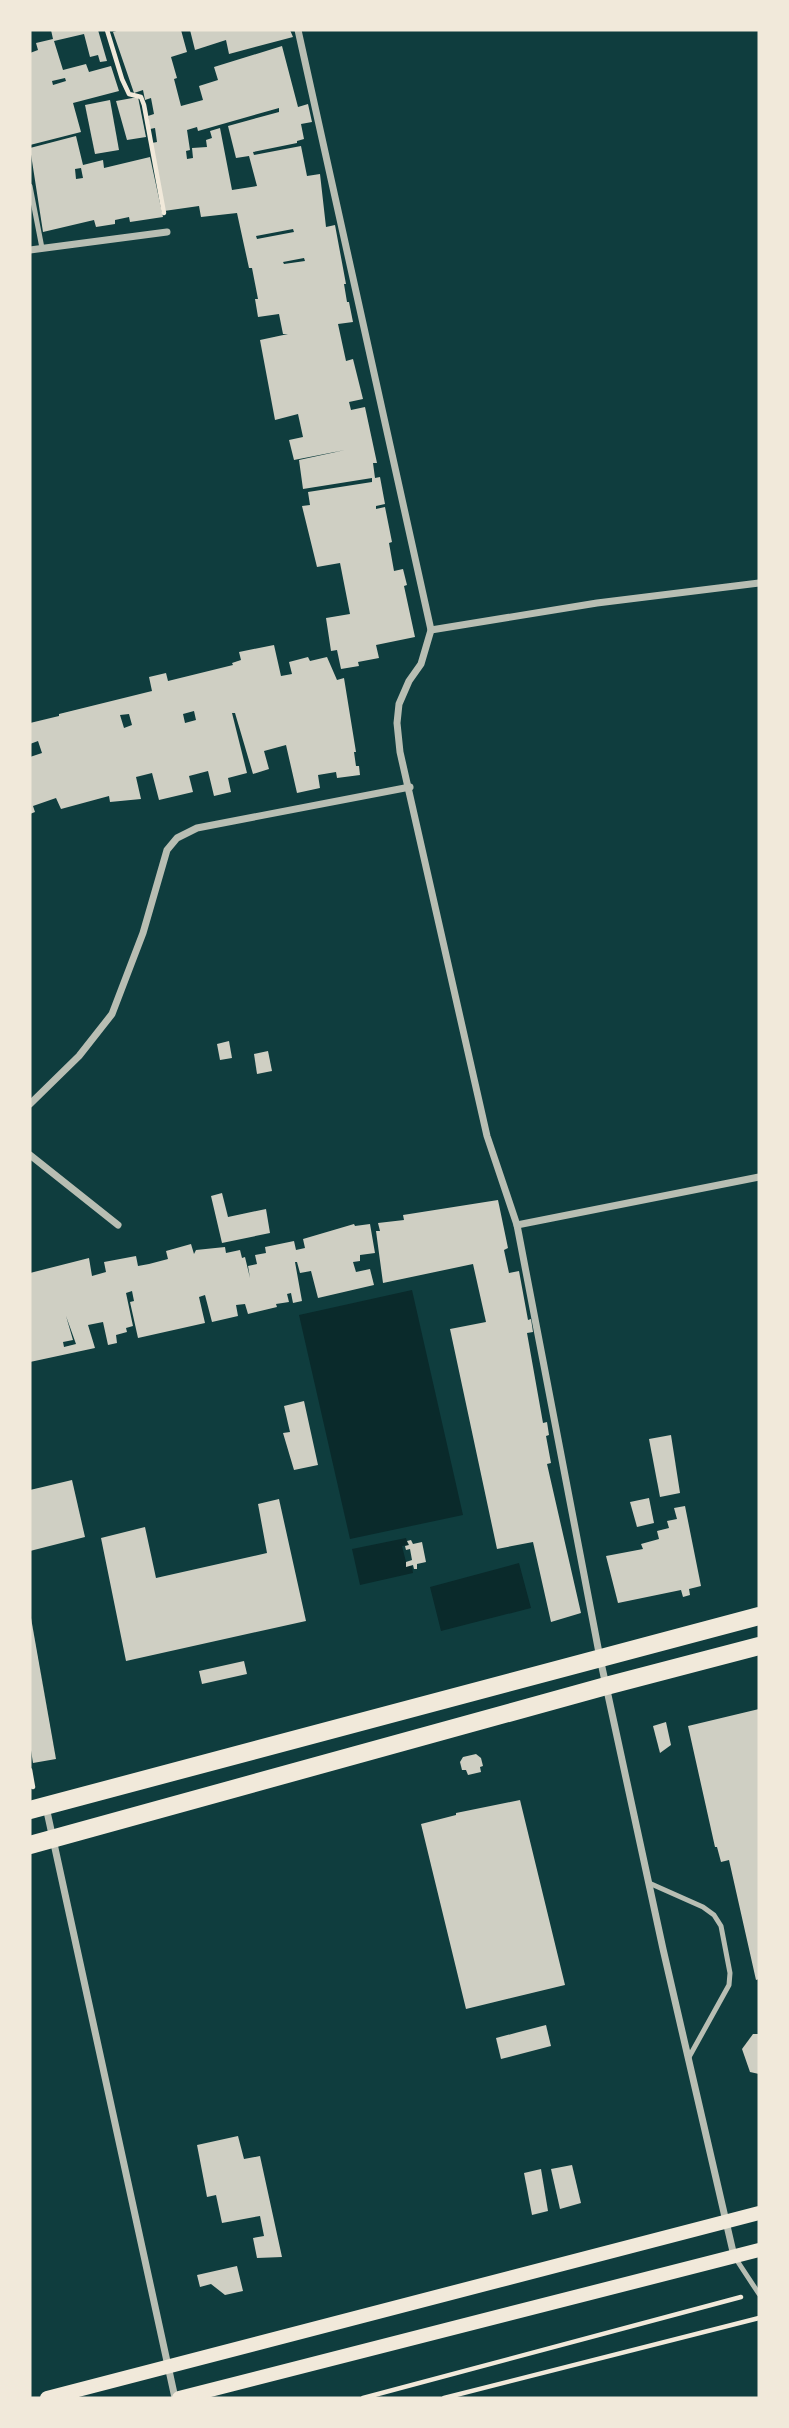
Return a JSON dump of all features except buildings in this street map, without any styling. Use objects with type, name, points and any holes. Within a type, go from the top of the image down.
[{"type":"main road","points":[[38,1808],[759,1616]]},
{"type":"main road","points":[[30,1845],[759,1646]]},
{"type":"main road","points":[[47,2398],[759,2213]]},
{"type":"main road","points":[[177,2398],[759,2250]]},
{"type":"street","points":[[298,30],[431,630],[421,664],[409,681],[399,704],[397,723],[400,752],[487,1136],[517,1225],[600,1658],[734,2256]]},
{"type":"street","points":[[30,250],[167,232]]},
{"type":"street","points":[[431,630],[597,603],[759,583]]},
{"type":"street","points":[[30,1104],[79,1056],[112,1014],[143,933],[167,850],[177,838],[197,828],[410,787]]},
{"type":"street","points":[[30,1155],[118,1225]]},
{"type":"street","points":[[517,1225],[759,1177]]},
{"type":"street","points":[[38,1808],[53,1839],[168,2368],[177,2398]]},
{"type":"lane","points":[[30,186],[42,248]]},
{"type":"lane","points":[[649,1883],[703,1907],[714,1915],[721,1926],[730,1973],[729,1985],[688,2059]]},
{"type":"lane","points":[[734,2256],[759,2293]]},
{"type":"path","points":[[107,30],[129,94],[141,97],[144,105],[167,232]]},
{"type":"path","points":[[363,2398],[759,2293]]},
{"type":"path","points":[[444,2398],[759,2318]]},
{"type":"water","points":[[412,1290],[463,1515],[350,1539],[299,1315]]},
{"type":"water","points":[[406,1538],[408,1545],[402,1546],[407,1566],[412,1566],[413,1573],[360,1585],[352,1549]]},
{"type":"water","points":[[519,1563],[531,1608],[441,1631],[430,1587]]}]
